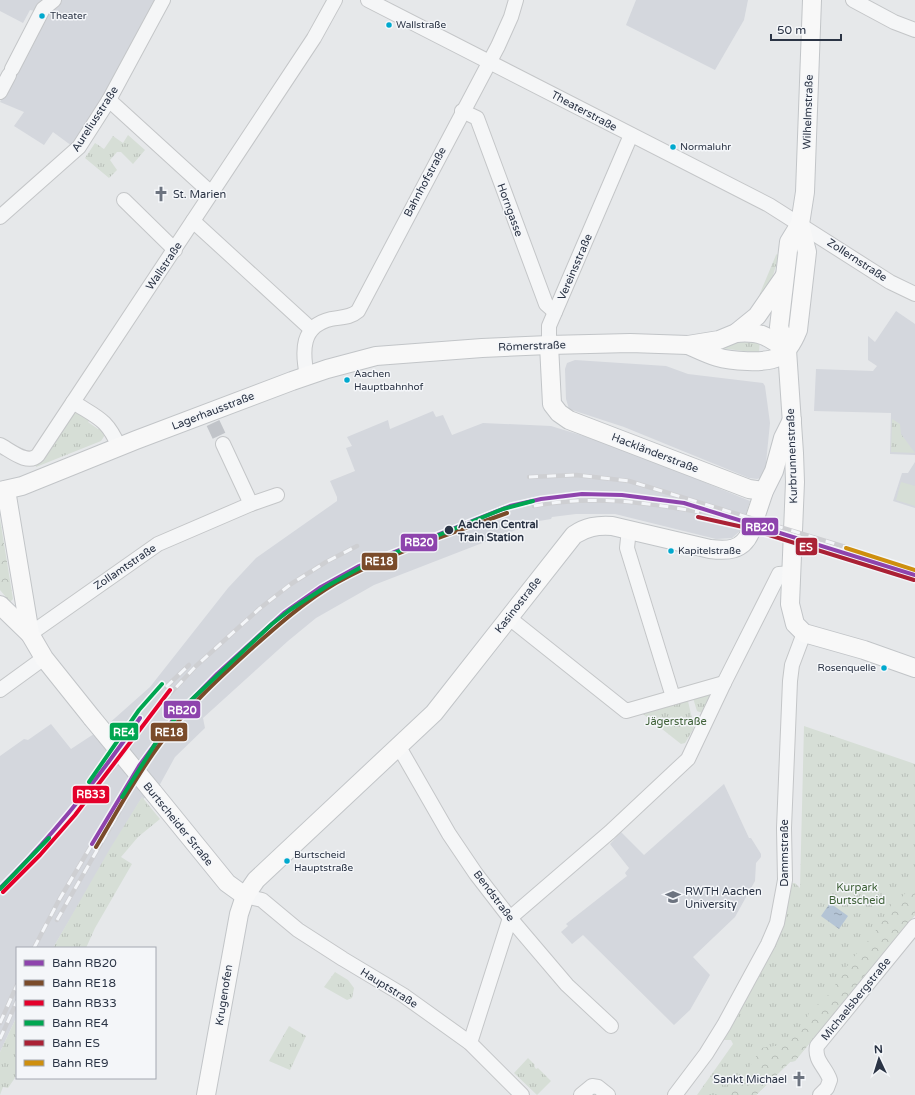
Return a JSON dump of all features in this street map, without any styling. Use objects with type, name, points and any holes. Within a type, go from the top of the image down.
[{"type":"main road","name":"Wilhelmstraße","points":[[800,224],[805,192],[812,0]]},
{"type":"main road","name":"Kurbrunnenstraße","points":[[800,224],[789,242],[784,277],[780,327],[787,350],[795,482],[790,604],[792,618],[799,629],[804,633]]},
{"type":"main road","points":[[736,333],[747,332],[765,335],[787,350],[793,341],[798,330],[807,252],[800,224]]},
{"type":"main road","points":[[736,333],[762,310],[784,277]]},
{"type":"main road","name":"Römerstraße","points":[[307,376],[376,356],[443,350],[549,345],[630,343],[688,345],[719,340],[736,333]]},
{"type":"main road","name":"Vereinsstraße","points":[[549,345],[552,404]]},
{"type":"main road","name":"Römerstraße","points":[[688,345],[717,357],[763,361],[778,357],[787,350]]},
{"type":"main road","name":"Lagerhausstraße","points":[[3,491],[22,486],[119,447],[211,418],[307,376]]},
{"type":"main road","name":"Hackländerstraße","points":[[552,404],[559,413],[569,420],[749,489],[764,491]]},
{"type":"main road","name":"Kasinostraße","points":[[245,896],[256,880],[434,713],[574,535],[583,529],[598,525],[629,529],[710,549],[733,550],[747,540],[764,491],[774,471],[783,438],[792,420]]},
{"type":"main road","name":"Burtscheider Straße","points":[[3,491],[30,634],[44,658],[227,883],[245,896]]},
{"type":"main road","points":[[0,605],[30,634]]},
{"type":"main road","points":[[804,633],[864,650],[915,668]]},
{"type":"main road","name":"Krugenofen","points":[[206,1095],[231,949],[245,896]]},
{"type":"street","points":[[0,92],[43,9],[54,0]]},
{"type":"street","name":"Aureliusstraße","points":[[0,217],[71,155],[85,138],[109,100],[162,0]]},
{"type":"street","name":"Wallstraße","points":[[0,444],[23,458],[36,458],[314,38],[335,0]]},
{"type":"street","name":"Theaterstraße","points":[[368,0],[769,206],[800,224]]},
{"type":"street","name":"Bahnhofstraße","points":[[311,329],[319,323],[353,315],[362,302],[489,62],[511,17],[516,0]]},
{"type":"street","points":[[853,0],[894,22],[915,30]]},
{"type":"street","points":[[109,100],[211,193]]},
{"type":"street","name":"Horngasse","points":[[462,111],[478,118],[546,304],[555,312]]},
{"type":"street","name":"Vereinsstraße","points":[[549,345],[548,326],[631,135]]},
{"type":"street","points":[[124,200],[175,250]]},
{"type":"street","points":[[193,221],[311,329],[305,342],[303,352],[307,376]]},
{"type":"street","name":"Zollernstraße","points":[[800,224],[890,282],[915,294]]},
{"type":"street","points":[[73,402],[106,423],[112,431],[119,447]]},
{"type":"street","points":[[223,444],[251,504]]},
{"type":"street","name":"Zollamtstraße","points":[[30,634],[158,544],[251,504],[277,495]]},
{"type":"street","points":[[629,529],[627,548],[673,697]]},
{"type":"street","points":[[470,1043],[510,918],[610,832],[688,759],[724,683],[779,574],[791,573]]},
{"type":"street","points":[[508,617],[626,711],[724,683]]},
{"type":"street","name":"Dammstraße","points":[[675,1095],[706,1054],[724,1025],[768,944],[777,923],[785,880],[784,828],[790,680],[792,665],[804,633]]},
{"type":"street","points":[[0,690],[44,658]]},
{"type":"street","name":"Bendstraße","points":[[399,747],[449,834],[510,918],[567,985],[611,1026]]},
{"type":"street","name":"Hauptstraße","points":[[245,896],[265,902],[298,930],[343,960],[403,994],[470,1043],[522,1095]]},
{"type":"street","name":"Michaelsbergstraße","points":[[820,1095],[827,1088],[830,1080],[828,1073],[818,1060],[816,1054],[817,1046],[915,926]]},
{"type":"street","points":[[581,1095],[592,1086],[603,1091]]},
{"type":"shaded area","points":[[0,0],[47,0],[35,11],[30,10],[23,23],[0,11]]},
{"type":"shaded area","points":[[62,0],[155,0],[112,82],[72,146],[53,132],[44,145],[14,126],[24,112],[0,102],[32,37],[51,10]]},
{"type":"shaded area","points":[[636,0],[748,0],[744,20],[715,70],[626,25]]},
{"type":"shaded area","points":[[896,311],[915,324],[915,455],[890,454],[891,413],[814,411],[816,369],[873,371],[877,366],[868,360],[868,336],[875,342]]},
{"type":"shaded area","points":[[575,360],[666,366],[688,374],[763,383],[765,386],[770,423],[765,473],[763,477],[757,479],[749,478],[624,427],[569,409],[566,399],[565,369],[567,363]]},
{"type":"shaded area","points":[[433,411],[436,417],[443,415],[452,435],[483,423],[551,426],[613,445],[750,501],[741,530],[732,538],[716,539],[615,514],[576,514],[552,517],[551,519],[539,521],[374,585],[316,618],[288,641],[203,718],[205,728],[175,757],[158,788],[143,799],[142,797],[54,947],[16,947],[16,1018],[0,1052],[0,756],[24,739],[28,740],[51,724],[71,749],[106,726],[150,687],[228,588],[256,558],[337,501],[337,497],[330,481],[355,471],[346,448],[352,446],[347,437],[388,420],[390,429]]},
{"type":"shaded area","points":[[915,462],[915,508],[893,501],[902,473],[908,473]]},
{"type":"shaded area","name":"RWTH Aachen University","points":[[724,784],[749,838],[751,838],[761,854],[761,857],[756,863],[755,881],[735,917],[693,957],[710,975],[690,1010],[674,1025],[583,935],[572,944],[561,932],[568,926],[566,924],[627,876],[625,873],[629,868],[610,844],[621,832],[644,855]]},
{"type":"green space","points":[[128,135],[145,150],[133,164],[121,152],[117,152],[110,160],[117,170],[109,178],[85,158],[95,143],[104,149],[113,136],[123,143]]},
{"type":"green space","points":[[777,254],[779,256],[770,285],[756,303],[776,255]]},
{"type":"green space","points":[[760,338],[759,353],[712,347],[724,343]]},
{"type":"green space","points":[[76,410],[90,420],[88,422],[98,429],[100,427],[105,435],[101,441],[36,467],[35,464],[41,461]]},
{"type":"green space","points":[[892,419],[900,424],[901,434],[915,453],[891,452]]},
{"type":"green space","points":[[901,482],[915,486],[915,506],[896,500]]},
{"type":"green space","points":[[0,519],[13,599],[10,602],[0,590]]},
{"type":"green space","points":[[709,694],[710,696],[702,713],[697,711],[693,698]]},
{"type":"green space","name":"Jägerstraße","points":[[688,701],[694,728],[685,743],[681,744],[643,714]]},
{"type":"green space","name":"Kurpark Burtscheid","points":[[804,726],[915,764],[915,915],[795,1061],[790,1062],[756,1095],[697,1095],[733,1044],[731,1040],[722,1040],[789,883],[795,883],[800,888]]},
{"type":"green space","points":[[142,797],[160,819],[138,837],[121,857],[132,864],[95,928],[86,947],[54,947],[111,847]]},
{"type":"green space","points":[[915,882],[915,915],[795,1061],[790,1062],[756,1095],[729,1095],[746,1073],[761,1048],[783,1045],[807,1019],[809,1013],[829,994],[852,959],[873,935],[896,897],[902,897]]},
{"type":"green space","points":[[335,972],[348,980],[354,988],[352,998],[347,1000],[324,987]]},
{"type":"green space","points":[[16,1018],[16,1076],[8,1088],[3,1087],[0,1095],[0,1052]]},
{"type":"green space","points":[[289,1026],[306,1036],[290,1070],[269,1061]]},
{"type":"green space","points":[[528,1058],[535,1065],[534,1066],[536,1069],[538,1068],[551,1081],[537,1095],[514,1073]]},
{"type":"water","points":[[830,903],[848,916],[839,929],[821,916]]},
{"type":"tunnel","points":[[213,423],[223,444]]},
{"type":"railway","points":[[529,477],[576,475],[629,481],[852,549]]},
{"type":"railway","points":[[534,506],[596,500],[658,505],[699,512]]},
{"type":"railway","points":[[53,842],[121,758],[155,710],[196,666],[259,609],[291,584],[326,562],[357,546]]},
{"type":"railway","points":[[166,687],[189,665]]},
{"type":"railway","points":[[57,920],[126,800]]},
{"type":"railway","points":[[35,947],[59,900],[91,846]]},
{"type":"railway","points":[[0,1023],[16,987]]},
{"type":"railway","points":[[0,1039],[16,1003]]},
{"type":"rail line","name":"RB20","points":[[92,844],[139,766],[175,717],[217,674],[284,613],[321,587],[359,566],[510,506],[541,499],[582,494],[622,495],[684,503],[915,575]]},
{"type":"rail line","name":"RE4","points":[[122,797],[157,741],[187,704],[272,624],[290,610],[327,586],[365,565],[503,509],[533,501]]},
{"type":"rail line","name":"RE18","points":[[96,847],[127,794],[170,731],[214,683],[292,614],[336,583],[377,562],[507,513]]},
{"type":"rail line","name":"ES","points":[[698,517],[743,527],[914,580]]},
{"type":"rail line","name":"RE9","points":[[846,548],[915,570]]},
{"type":"rail line","name":"RE4","points":[[89,782],[139,710],[162,684]]},
{"type":"rail line","name":"RB33","points":[[3,892],[40,855],[75,815],[170,690]]},
{"type":"rail line","name":"RB20","points":[[0,888],[57,827],[108,763],[140,718]]},
{"type":"rail line","name":"RE4","points":[[0,889],[49,838]]},
{"type":"place","name":"Theater","points":[[42,16]]},
{"type":"place","name":"Wallstraße","points":[[389,25]]},
{"type":"place","name":"Normaluhr","points":[[673,147]]},
{"type":"place","name":"St. Marien","points":[[161,194]]},
{"type":"place","name":"Aachen Hauptbahnhof","points":[[347,380]]},
{"type":"place","name":"Aachen Central Train Station","points":[[449,530]]},
{"type":"place","name":"Kapitelstraße","points":[[671,551]]},
{"type":"place","name":"Rosenquelle","points":[[884,668]]},
{"type":"place","name":"Burtscheid Hauptstraße","points":[[287,861]]},
{"type":"place","name":"RWTH Aachen University","points":[[673,897]]},
{"type":"place","name":"Sankt Michael","points":[[799,1079]]}]
